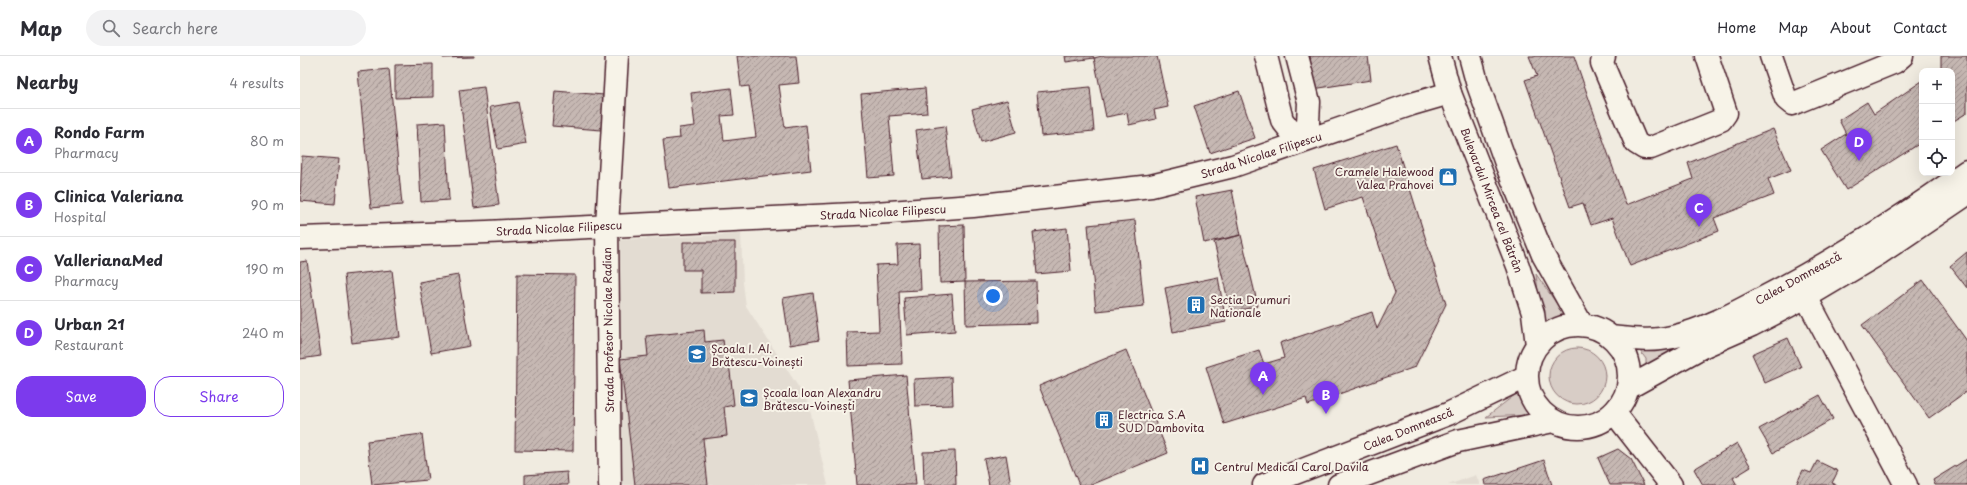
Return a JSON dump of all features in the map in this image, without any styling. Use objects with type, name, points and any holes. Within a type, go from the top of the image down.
[{"type":"street","name":"Strada Profesor Nicolae Radian","points":[[610,485],[607,226],[617,56]]},
{"type":"street","points":[[1266,56],[1282,120],[1300,143]]},
{"type":"street","points":[[1298,56],[1309,102],[1308,123],[1300,143]]},
{"type":"street","name":"Bulevardul Mircea cel Bătrân","points":[[1440,56],[1450,93],[1518,266],[1534,313],[1537,345]]},
{"type":"street","points":[[1470,56],[1477,82],[1507,166],[1543,255],[1582,325]]},
{"type":"street","points":[[1604,56],[1602,63],[1636,143],[1644,148],[1651,148],[1720,120],[1726,113],[1708,56]]},
{"type":"street","points":[[1771,56],[1786,99],[1792,104],[1895,62],[1902,56]]},
{"type":"street","name":"Strada Nicolae Filipescu","points":[[300,238],[607,226],[875,213],[973,206],[1151,186],[1193,177],[1233,166],[1412,104],[1450,93]]},
{"type":"street","name":"Calea Domnească","points":[[1611,336],[1639,340],[1670,338],[1694,331],[1738,311],[1798,280],[1859,243],[1967,171]]},
{"type":"street","name":"Calea Domnească","points":[[1628,388],[1702,347],[1752,325],[1806,297],[1880,253],[1967,194]]},
{"type":"street","points":[[1806,297],[1906,485]]},
{"type":"street","points":[[1566,325],[1582,325],[1597,328],[1611,336],[1623,351],[1628,363],[1630,375],[1628,388],[1623,401],[1614,412],[1604,420],[1592,426],[1578,427],[1565,426],[1553,421],[1542,413],[1528,390],[1527,376],[1530,359],[1537,345],[1552,331],[1566,325]]},
{"type":"street","name":"Calea Domnească","points":[[1264,485],[1448,414],[1527,376]]},
{"type":"street","points":[[1614,412],[1671,485]]},
{"type":"street","points":[[1339,485],[1458,441],[1553,421]]},
{"type":"shaded area","name":"Școala I. Al. Brătescu-Voinești","points":[[741,234],[743,283],[746,306],[808,402],[828,485],[620,485],[615,240]]},
{"type":"shaded area","points":[[1536,274],[1566,317],[1554,318],[1542,327]]},
{"type":"shaded area","points":[[1637,347],[1679,348],[1646,370],[1646,359]]},
{"type":"shaded area","points":[[1572,348],[1582,348],[1597,356],[1603,365],[1605,376],[1603,387],[1597,396],[1582,404],[1572,404],[1561,399],[1554,392],[1549,381],[1549,371],[1554,360],[1561,353]]},
{"type":"shaded area","points":[[1520,391],[1529,415],[1486,417]]},
{"type":"shaded area","points":[[1476,475],[1480,485],[1448,485]]},
{"type":"building","points":[[443,56],[474,56],[474,57],[443,58]]},
{"type":"building","points":[[737,56],[796,56],[799,83],[779,85],[785,128],[806,125],[811,170],[669,188],[663,140],[680,138],[679,128],[695,126],[691,93],[731,88],[734,115],[721,116],[724,141],[756,137],[749,86],[741,87]]},
{"type":"building","points":[[1065,56],[1093,56],[1094,58],[1066,62]]},
{"type":"building","points":[[1102,56],[1157,56],[1168,107],[1154,110],[1156,119],[1129,125],[1127,113],[1106,117],[1094,58]]},
{"type":"building","points":[[1310,56],[1368,56],[1371,80],[1313,89]]},
{"type":"building","points":[[1529,56],[1574,56],[1626,205],[1693,179],[1688,163],[1773,129],[1791,170],[1768,179],[1774,195],[1714,218],[1719,231],[1630,266],[1612,218],[1591,225],[1583,203],[1570,207],[1525,80],[1537,76]]},
{"type":"building","points":[[1941,56],[1967,56],[1967,113],[1955,120],[1955,68],[1941,68]]},
{"type":"building","points":[[433,64],[433,97],[395,98],[395,65]]},
{"type":"building","points":[[389,69],[402,205],[371,208],[358,72]]},
{"type":"building","points":[[1919,83],[1919,144],[1846,190],[1821,150],[1846,134],[1839,120],[1867,102],[1874,114]]},
{"type":"building","points":[[484,87],[499,205],[474,208],[459,90]]},
{"type":"building","points":[[1090,87],[1094,131],[1041,136],[1037,92]]},
{"type":"building","points":[[925,88],[927,113],[889,116],[894,176],[868,178],[861,94]]},
{"type":"building","points":[[555,91],[604,95],[601,130],[552,126]]},
{"type":"building","points":[[1239,91],[1255,138],[1210,153],[1194,106]]},
{"type":"building","points":[[1007,100],[1016,132],[981,142],[972,109]]},
{"type":"building","points":[[518,102],[526,144],[498,149],[490,107]]},
{"type":"building","points":[[445,122],[449,200],[421,202],[417,124]]},
{"type":"building","points":[[945,126],[951,176],[922,179],[916,130]]},
{"type":"building","points":[[1396,144],[1446,304],[1415,367],[1308,405],[1306,398],[1224,424],[1206,367],[1259,350],[1264,364],[1284,358],[1280,343],[1372,312],[1377,329],[1395,293],[1363,197],[1325,209],[1314,170]]},
{"type":"building","points":[[302,156],[339,159],[335,204],[300,201]]},
{"type":"building","points":[[1232,190],[1241,235],[1204,243],[1195,197]]},
{"type":"building","points":[[1135,220],[1144,306],[1096,311],[1088,225]]},
{"type":"building","points":[[964,225],[965,282],[940,283],[939,226]]},
{"type":"building","points":[[1067,228],[1071,271],[1037,274],[1033,232]]},
{"type":"building","points":[[1241,235],[1258,306],[1231,312],[1214,242]]},
{"type":"building","points":[[683,242],[735,242],[735,292],[701,293],[701,270],[683,270]]},
{"type":"building","points":[[919,244],[921,290],[899,291],[902,364],[848,366],[847,332],[879,331],[876,265],[898,264],[897,245]]},
{"type":"building","points":[[1967,252],[1967,288],[1950,266]]},
{"type":"building","points":[[307,261],[321,356],[300,359],[300,262]]},
{"type":"building","points":[[392,270],[400,337],[352,343],[344,275]]},
{"type":"building","points":[[517,274],[575,275],[573,451],[515,450]]},
{"type":"building","points":[[458,275],[470,346],[431,353],[419,282]]},
{"type":"building","name":"Sectia Drumuri Nationale","points":[[1218,277],[1226,322],[1173,332],[1165,288]]},
{"type":"building","points":[[1923,280],[1967,341],[1967,391],[1929,418],[1862,325]]},
{"type":"building","points":[[1036,281],[1037,323],[966,325],[965,282]]},
{"type":"building","points":[[813,293],[819,340],[790,345],[783,298]]},
{"type":"building","points":[[952,294],[955,331],[907,335],[904,298]]},
{"type":"building","points":[[704,330],[705,342],[723,340],[726,363],[729,363],[734,405],[724,407],[727,436],[703,439],[708,485],[635,485],[620,359],[648,356],[646,336]]},
{"type":"building","points":[[1788,338],[1801,367],[1765,383],[1752,354]]},
{"type":"building","name":"Electrica S.A SUD Dambovita","points":[[1126,350],[1168,453],[1091,485],[1079,485],[1039,386]]},
{"type":"building","points":[[906,375],[916,485],[857,485],[848,380]]},
{"type":"building","points":[[952,377],[953,405],[915,406],[914,379]]},
{"type":"building","points":[[1820,395],[1833,419],[1773,453],[1759,429]]},
{"type":"building","points":[[422,434],[428,480],[372,485],[367,441]]},
{"type":"building","points":[[1737,443],[1751,467],[1733,478],[1737,485],[1703,485],[1694,469]]},
{"type":"building","points":[[1618,449],[1631,459],[1644,485],[1610,485],[1598,458]]},
{"type":"building","points":[[955,451],[956,485],[924,485],[923,452]]},
{"type":"building","points":[[1006,455],[1011,485],[989,485],[984,459]]},
{"type":"building","points":[[1967,459],[1967,485],[1935,485],[1933,480]]},
{"type":"building","points":[[1544,460],[1552,485],[1485,485],[1484,480]]},
{"type":"building","points":[[1817,461],[1838,471],[1832,483],[1837,485],[1796,485],[1803,470],[1811,473]]},
{"type":"building","points":[[567,472],[568,485],[525,485],[525,475]]},
{"type":"place","name":"Urban 21","points":[[1859,161]]},
{"type":"place","name":"Cramele Halewood Valea Prahovei","points":[[1448,177]]},
{"type":"place","name":"VallerianaMed","points":[[1699,227]]},
{"type":"place","name":"Sectia Drumuri Nationale","points":[[1196,305]]},
{"type":"place","name":"Școala I. Al. Brătescu-Voinești","points":[[697,354]]},
{"type":"place","name":"Rondo Farm","points":[[1263,395]]},
{"type":"place","name":"Școala Ioan Alexandru Brătescu-Voinești","points":[[749,398]]},
{"type":"place","name":"Clinica Valeriana","points":[[1326,414]]},
{"type":"place","name":"Electrica S.A SUD Dambovita","points":[[1104,420]]},
{"type":"place","name":"Centrul Medical Carol Davila","points":[[1200,466]]}]
